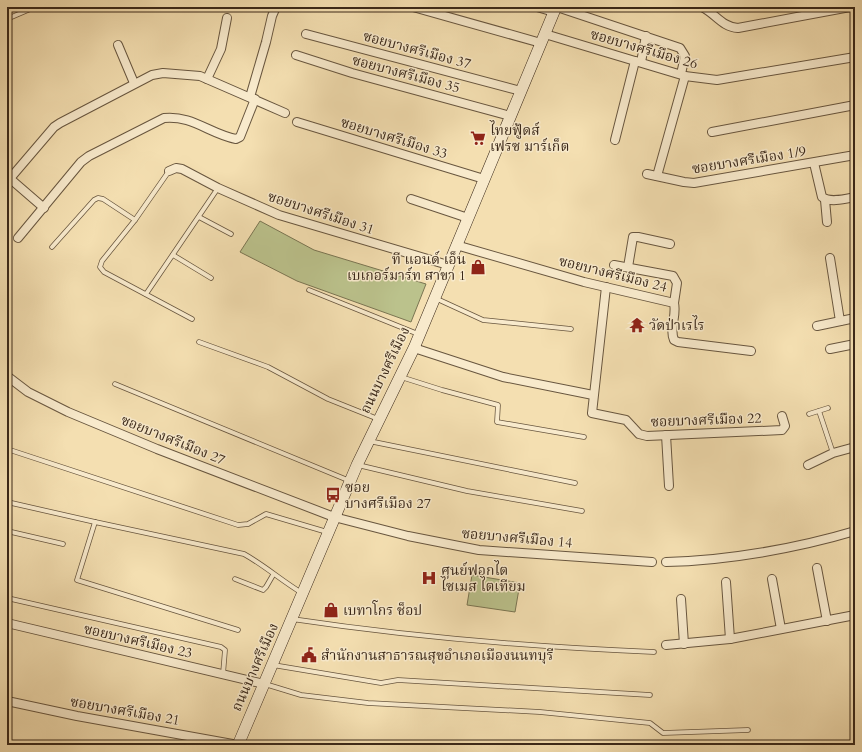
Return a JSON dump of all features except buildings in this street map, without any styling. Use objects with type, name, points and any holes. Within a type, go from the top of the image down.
[{"type":"street","points":[[18,238],[81,162],[89,156],[164,118],[175,117],[188,119],[230,138],[236,139],[240,137],[276,7]]},
{"type":"street","name":"ซอยบางศรีเมือง 26","points":[[413,7],[638,62],[683,75],[717,80],[855,57]]},
{"type":"street","points":[[537,7],[556,9],[646,36],[680,48],[684,52],[683,75],[657,176]]},
{"type":"street","points":[[702,7],[729,28],[738,28],[850,7]]},
{"type":"street","name":"ถนนบางศรีเมือง","points":[[238,744],[273,665],[334,517],[378,419],[420,335],[456,245],[556,9]]},
{"type":"street","points":[[207,79],[221,49],[227,18]]},
{"type":"street","name":"ซอยบางศรีเมือง 37","points":[[306,34],[521,91]]},
{"type":"street","points":[[615,140],[646,36]]},
{"type":"street","points":[[118,45],[134,83]]},
{"type":"street","name":"ซอยบางศรีเมือง 35","points":[[296,55],[352,73],[510,116]]},
{"type":"street","points":[[44,208],[8,179],[54,127],[134,83],[152,75],[163,73],[200,76],[285,113]]},
{"type":"street","points":[[712,132],[855,105]]},
{"type":"street","name":"ซอยบางศรีเมือง 33","points":[[297,122],[484,179]]},
{"type":"street","name":"ซอยบางศรีเมือง 1/9","points":[[647,174],[694,183],[855,155]]},
{"type":"street","points":[[814,163],[820,193],[825,200],[827,222]]},
{"type":"street","name":"ซอยบางศรีเมือง 31","points":[[169,171],[176,168],[182,169],[218,188],[279,215],[448,265]]},
{"type":"street","points":[[825,200],[840,200],[855,197]]},
{"type":"street","points":[[411,199],[468,218]]},
{"type":"street","points":[[628,268],[634,238],[638,237],[670,244]]},
{"type":"street","name":"ซอยบางศรีเมือง 24","points":[[456,245],[606,287],[674,303],[676,311],[672,330],[674,340],[678,342],[751,351]]},
{"type":"street","points":[[830,258],[840,321]]},
{"type":"street","points":[[614,265],[673,276],[677,283],[674,303]]},
{"type":"street","name":"ซอยบางศรีเมือง 22","points":[[606,287],[592,413],[626,420],[642,435],[782,430],[785,426],[782,416]]},
{"type":"street","points":[[817,326],[855,318]]},
{"type":"street","points":[[830,349],[855,344]]},
{"type":"street","points":[[414,348],[503,377],[593,395]]},
{"type":"street","name":"ซอยบางศรีเมือง 27","points":[[7,376],[28,392],[68,412],[156,449],[334,517]]},
{"type":"street","points":[[666,435],[669,486]]},
{"type":"street","points":[[808,464],[834,453],[855,447]]},
{"type":"street","name":"ซอยบางศรีเมือง 14","points":[[334,517],[408,536],[479,550],[652,562]]},
{"type":"street","points":[[666,562],[686,562],[762,552],[836,537],[855,531]]},
{"type":"street","points":[[817,568],[827,621]]},
{"type":"street","points":[[772,578],[781,629]]},
{"type":"street","points":[[726,582],[730,639]]},
{"type":"street","points":[[682,599],[684,644]]},
{"type":"street","points":[[666,646],[730,639],[855,615]]},
{"type":"street","name":"ซอยบางศรีเมือง 23","points":[[7,623],[264,684]]},
{"type":"street","name":"ซอยบางศรีเมือง 21","points":[[7,701],[76,716],[238,744]]},
{"type":"lane","points":[[7,19],[35,7]]},
{"type":"lane","points":[[169,171],[135,220],[102,261],[100,267],[104,272],[192,319]]},
{"type":"lane","points":[[146,294],[218,188]]},
{"type":"lane","points":[[52,247],[94,200],[98,198],[103,199],[135,220]]},
{"type":"lane","points":[[199,217],[231,234]]},
{"type":"lane","points":[[173,255],[212,278]]},
{"type":"lane","points":[[309,290],[420,335]]},
{"type":"lane","points":[[435,298],[483,320],[571,329]]},
{"type":"lane","points":[[199,342],[268,368],[328,399],[378,419]]},
{"type":"lane","points":[[400,377],[498,405],[497,422],[584,437]]},
{"type":"lane","points":[[115,384],[350,482]]},
{"type":"lane","points":[[809,414],[828,408]]},
{"type":"lane","points":[[818,411],[834,453]]},
{"type":"lane","points":[[369,441],[574,483]]},
{"type":"lane","points":[[7,449],[11,449],[238,525],[248,524],[266,514],[328,532]]},
{"type":"lane","points":[[358,465],[467,491],[582,511]]},
{"type":"lane","points":[[7,502],[244,554],[258,562],[273,575],[303,593]]},
{"type":"lane","points":[[96,522],[78,580],[238,630]]},
{"type":"lane","points":[[7,531],[63,544]]},
{"type":"lane","points":[[234,579],[262,590],[266,587],[273,575]]},
{"type":"lane","points":[[7,598],[220,647],[225,650],[224,674]]},
{"type":"lane","points":[[292,619],[420,635],[593,649],[654,652]]},
{"type":"lane","points":[[273,665],[381,683],[398,680],[650,695]]},
{"type":"lane","points":[[264,684],[301,695],[368,703],[540,712],[650,723],[663,733],[748,730]]},
{"type":"lane","points":[[238,744],[250,745]]},
{"type":"green space","points":[[260,221],[314,250],[426,284],[411,322],[297,281],[240,252]]},
{"type":"green space","points":[[472,575],[520,583],[515,612],[467,605]]},
{"type":"place","name":"ไทยฟู้ดส์ เฟรซ มาร์เก็ต","points":[[478,138]]},
{"type":"place","name":"ที แอนด์ เอ็น เบเกอร์มาร์ท สาขา 1","points":[[478,267]]},
{"type":"place","name":"วัดป่าเรไร","points":[[637,325]]},
{"type":"place","name":"ซอย บางศรีเมือง 27","points":[[333,495]]},
{"type":"place","name":"ศูนย์ฟอกไต ไซเมส ไตเทียม","points":[[429,578]]},
{"type":"place","name":"เบทาโกร ช็อป","points":[[331,610]]},
{"type":"place","name":"สำนักงานสาธารณสุขอำเภอเมืองนนทบุรี","points":[[309,655]]}]
